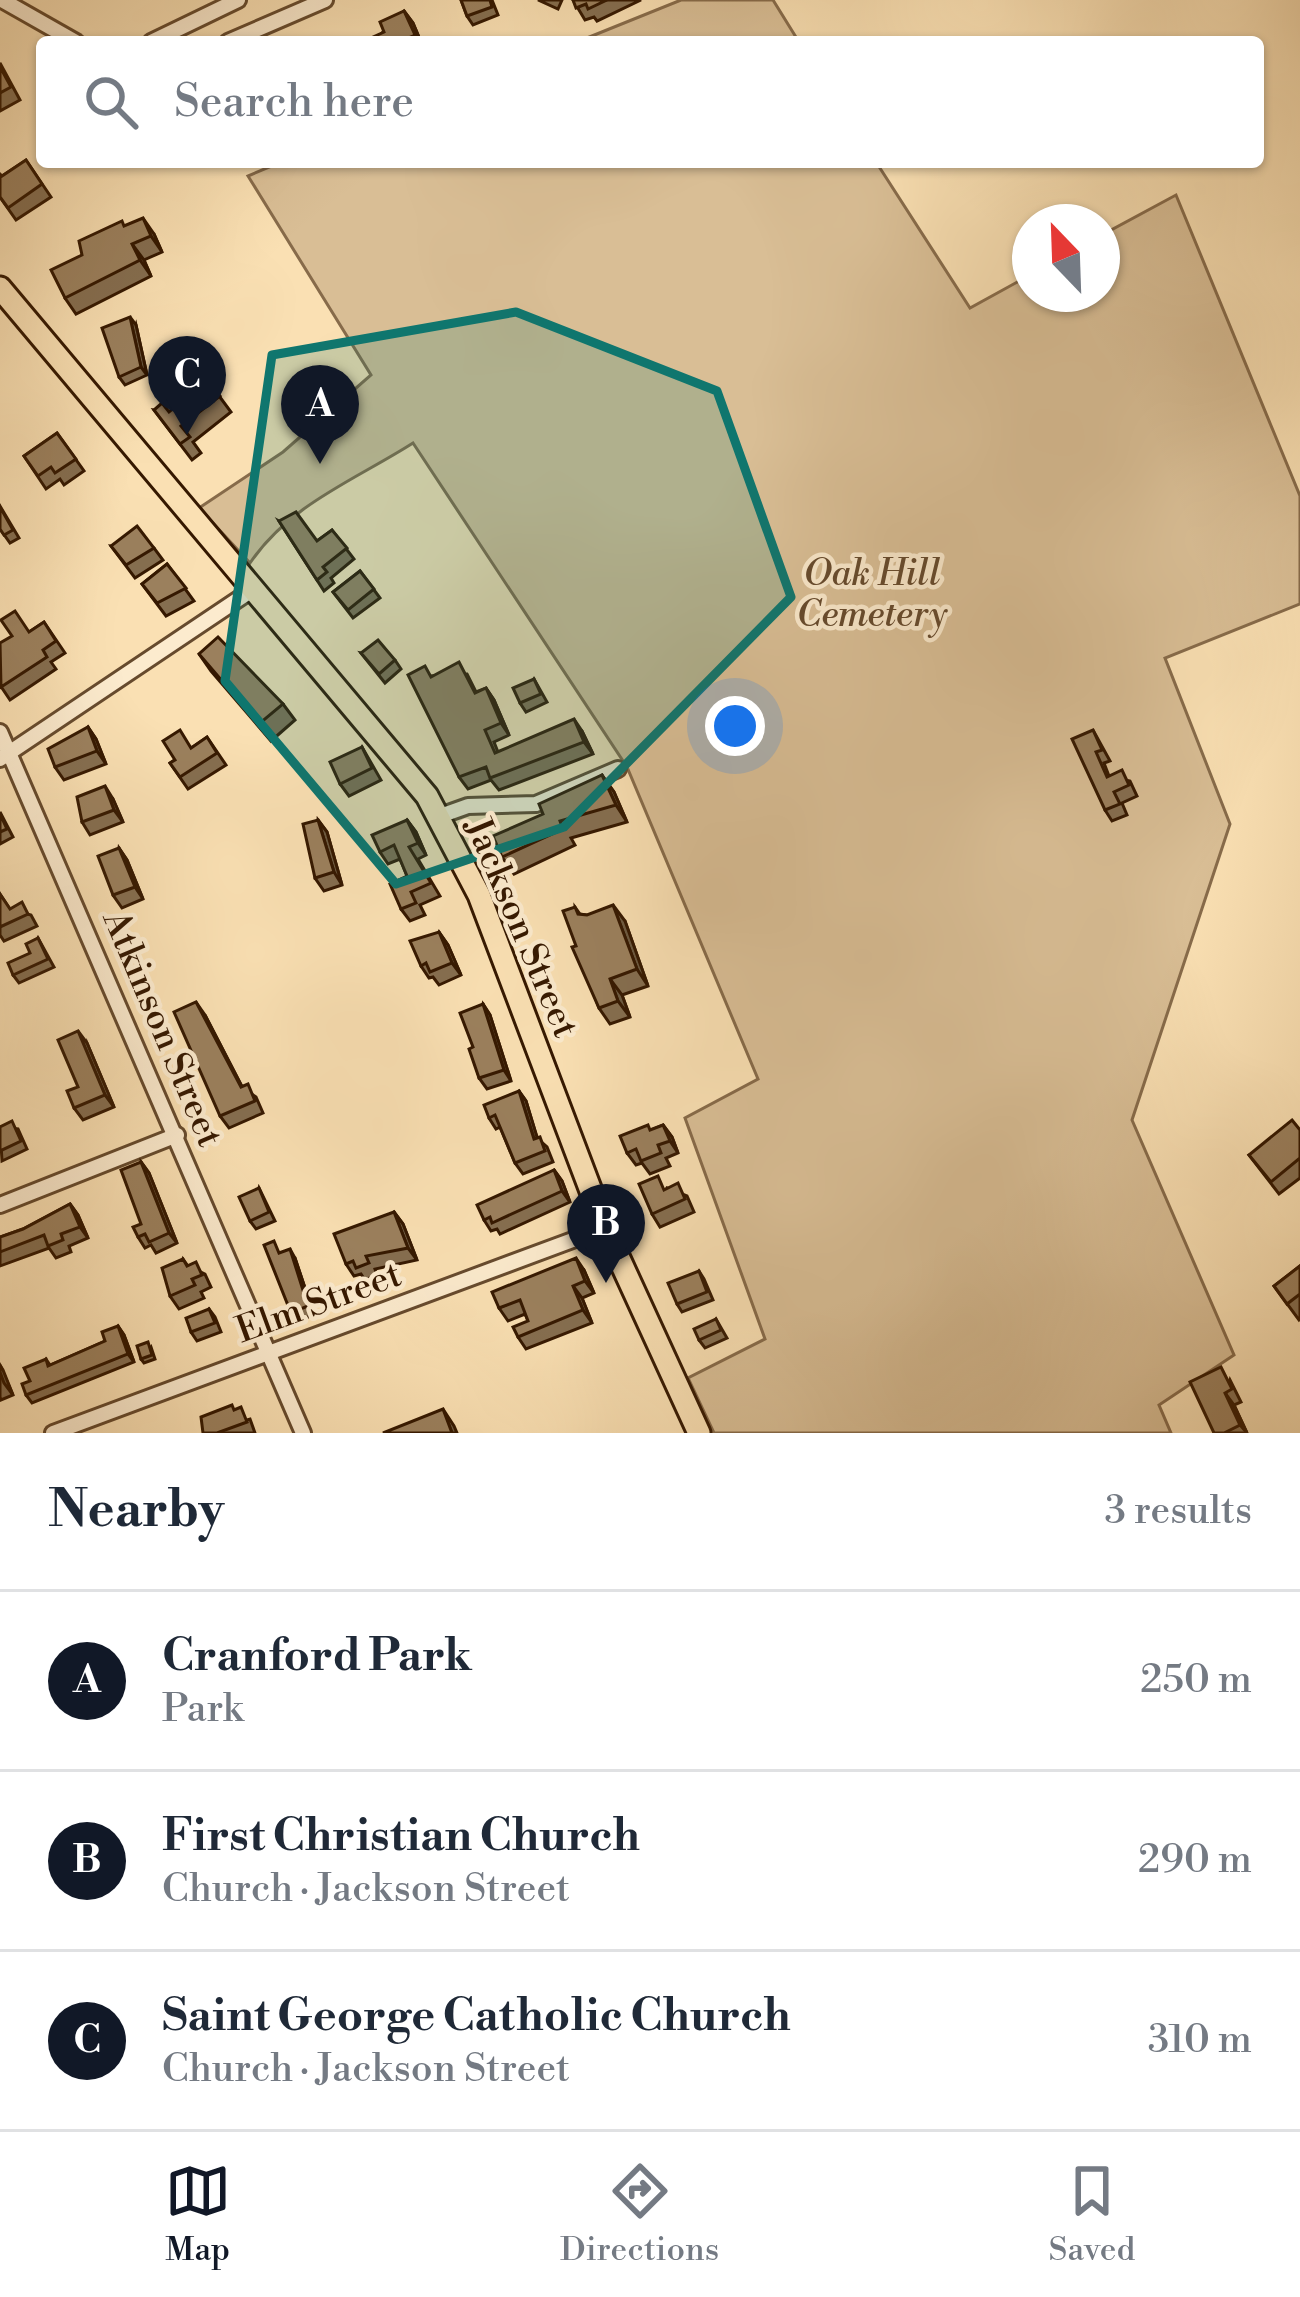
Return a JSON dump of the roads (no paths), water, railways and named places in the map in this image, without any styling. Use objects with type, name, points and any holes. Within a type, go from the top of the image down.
[{"type":"main road","name":"Jackson Street","points":[[0,288],[56,361],[407,766],[440,816],[479,895],[605,1228],[699,1433]]},
{"type":"street","points":[[2,0],[65,36]]},
{"type":"street","points":[[163,36],[238,0]]},
{"type":"street","points":[[242,36],[326,0]]},
{"type":"street","points":[[6,756],[255,588]]},
{"type":"street","name":"Atkinson Street","points":[[0,732],[6,756],[177,1135],[303,1433]]},
{"type":"street","points":[[440,816],[468,806],[536,803],[618,769]]},
{"type":"street","points":[[0,1205],[177,1135]]},
{"type":"street","name":"Elm Street","points":[[52,1433],[605,1228]]},
{"type":"place","name":"Saint George Catholic Church","points":[[187,435]]},
{"type":"place","name":"Cranford Park","points":[[320,464]]},
{"type":"place","name":"First Christian Church","points":[[606,1283]]},
{"type":"park label","name":"Oak Hill Cemetery","points":[[872,592]]}]
